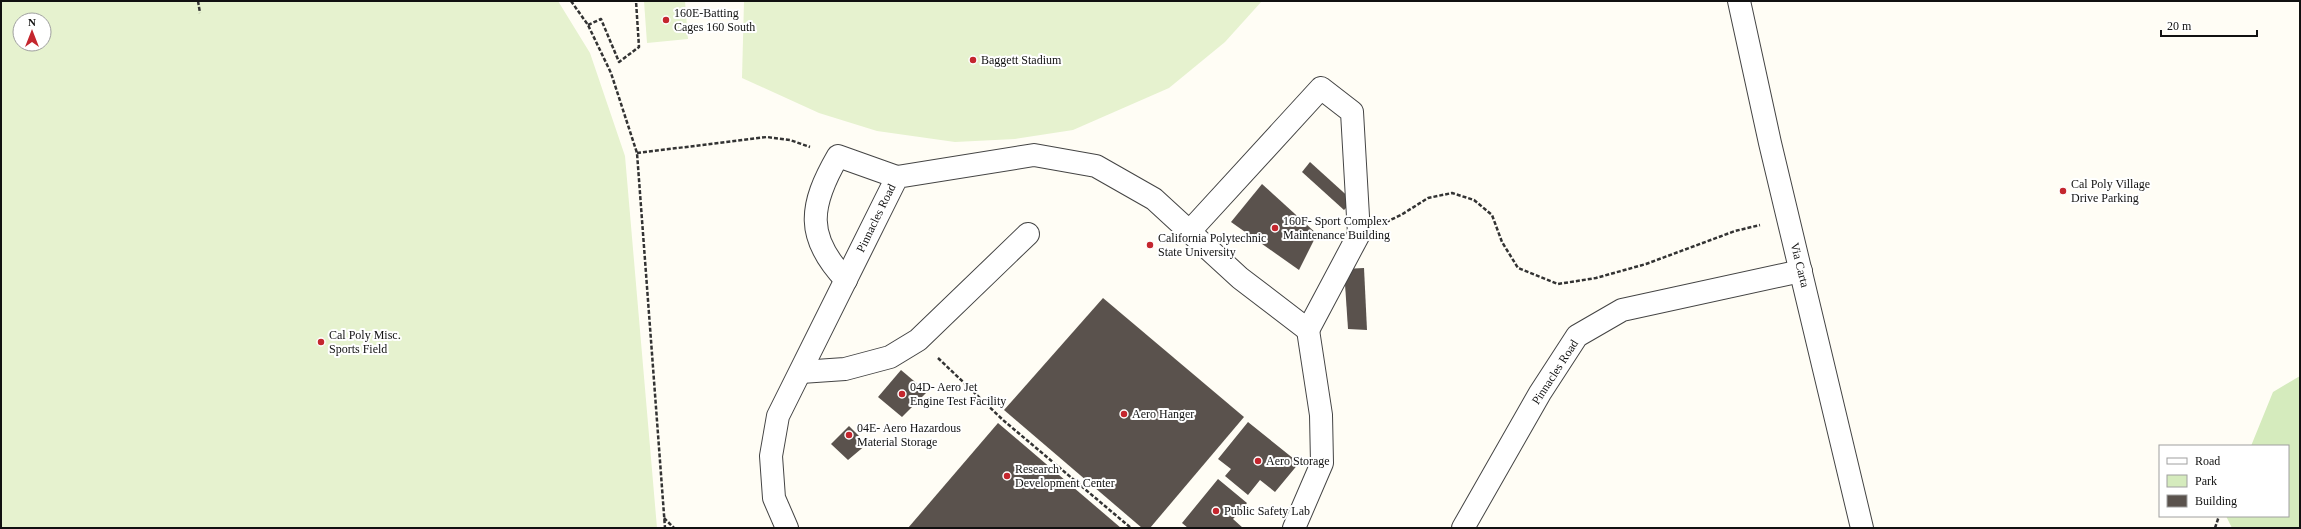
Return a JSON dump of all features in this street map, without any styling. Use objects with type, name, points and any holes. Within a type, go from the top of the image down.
[{"type":"street","name":"Via Carta","points":[[1739,1],[1788,218],[1862,528]]},
{"type":"street","points":[[1190,232],[1320,88],[1352,112],[1359,234],[1308,330],[1321,415],[1322,463],[1294,528]]},
{"type":"street","name":"Pinnacles Road","points":[[786,528],[774,498],[771,456],[778,416],[897,177],[1034,155],[1096,166],[1154,199],[1240,278],[1308,330]]},
{"type":"street","points":[[846,280],[829,262],[817,234],[816,208],[824,181],[838,156],[897,177]]},
{"type":"street","points":[[801,372],[846,369],[890,357],[918,340],[1028,234]]},
{"type":"street","name":"Pinnacles Road","points":[[1463,528],[1540,393],[1577,336],[1622,310],[1801,271]]},
{"type":"path","points":[[198,1],[200,13]]},
{"type":"path","points":[[571,1],[588,25],[611,73],[637,153],[665,528]]},
{"type":"path","points":[[588,25],[600,19],[619,62],[639,47],[636,1]]},
{"type":"path","points":[[637,153],[767,137],[790,140],[838,156]]},
{"type":"path","points":[[1359,234],[1401,215],[1428,198],[1452,193],[1474,200],[1492,215],[1502,242],[1518,268],[1558,284],[1596,278],[1646,264],[1735,231],[1788,218]]},
{"type":"path","points":[[918,340],[1003,420],[1131,528]]},
{"type":"path","points":[[664,517],[674,528]]},
{"type":"path","points":[[2215,528],[2219,517]]},
{"type":"green space","name":"Cal Poly Misc. Sports Field","points":[[1,1],[558,1],[590,53],[625,156],[657,528],[1,528]]},
{"type":"green space","name":"160E-Batting Cages 160 South","points":[[644,1],[685,1],[688,39],[647,43]]},
{"type":"green space","name":"Baggett Stadium","points":[[744,1],[1262,1],[1225,42],[1169,88],[1073,130],[1015,139],[955,142],[877,131],[819,113],[742,78]]},
{"type":"green space","points":[[2300,376],[2300,528],[2232,528],[2226,517],[2289,517],[2289,445],[2251,445],[2273,392]]},
{"type":"building","points":[[1310,162],[1353,201],[1344,210],[1302,172]]},
{"type":"building","name":"160F- Sport Complex Maintenance Building","points":[[1262,184],[1317,234],[1299,270],[1231,222]]},
{"type":"building","points":[[1364,268],[1367,330],[1348,329],[1344,269]]},
{"type":"building","name":"Aero Hanger","points":[[1103,298],[1244,417],[1150,528],[1142,528],[1004,410]]},
{"type":"building","name":"04D- Aero Jet Engine Test Facility","points":[[901,370],[927,392],[902,417],[878,397]]},
{"type":"building","name":"Aero Storage","points":[[1248,422],[1299,463],[1275,492],[1260,480],[1248,495],[1225,476],[1231,469],[1218,459]]},
{"type":"building","name":"Research Development Center","points":[[998,423],[1121,528],[908,528]]},
{"type":"building","name":"04E- Aero Hazardous Material Storage","points":[[849,426],[867,444],[848,460],[831,444]]},
{"type":"building","name":"Public Safety Lab","points":[[1218,479],[1247,503],[1233,519],[1243,528],[1188,528],[1182,523]]},
{"type":"place","name":"160E-Batting Cages 160 South","points":[[666,20]]},
{"type":"place","name":"Baggett Stadium","points":[[973,60]]},
{"type":"place","name":"Cal Poly Village Drive Parking","points":[[2063,191]]},
{"type":"place","name":"160F- Sport Complex Maintenance Building","points":[[1275,228]]},
{"type":"place","name":"California Polytechnic State University","points":[[1150,245]]},
{"type":"place","name":"Cal Poly Misc. Sports Field","points":[[321,342]]},
{"type":"place","name":"04D- Aero Jet Engine Test Facility","points":[[902,394]]},
{"type":"place","name":"Aero Hanger","points":[[1124,414]]},
{"type":"place","name":"04E- Aero Hazardous Material Storage","points":[[849,435]]},
{"type":"place","name":"Aero Storage","points":[[1258,461]]},
{"type":"place","name":"Research Development Center","points":[[1007,476]]},
{"type":"place","name":"Public Safety Lab","points":[[1216,511]]}]
